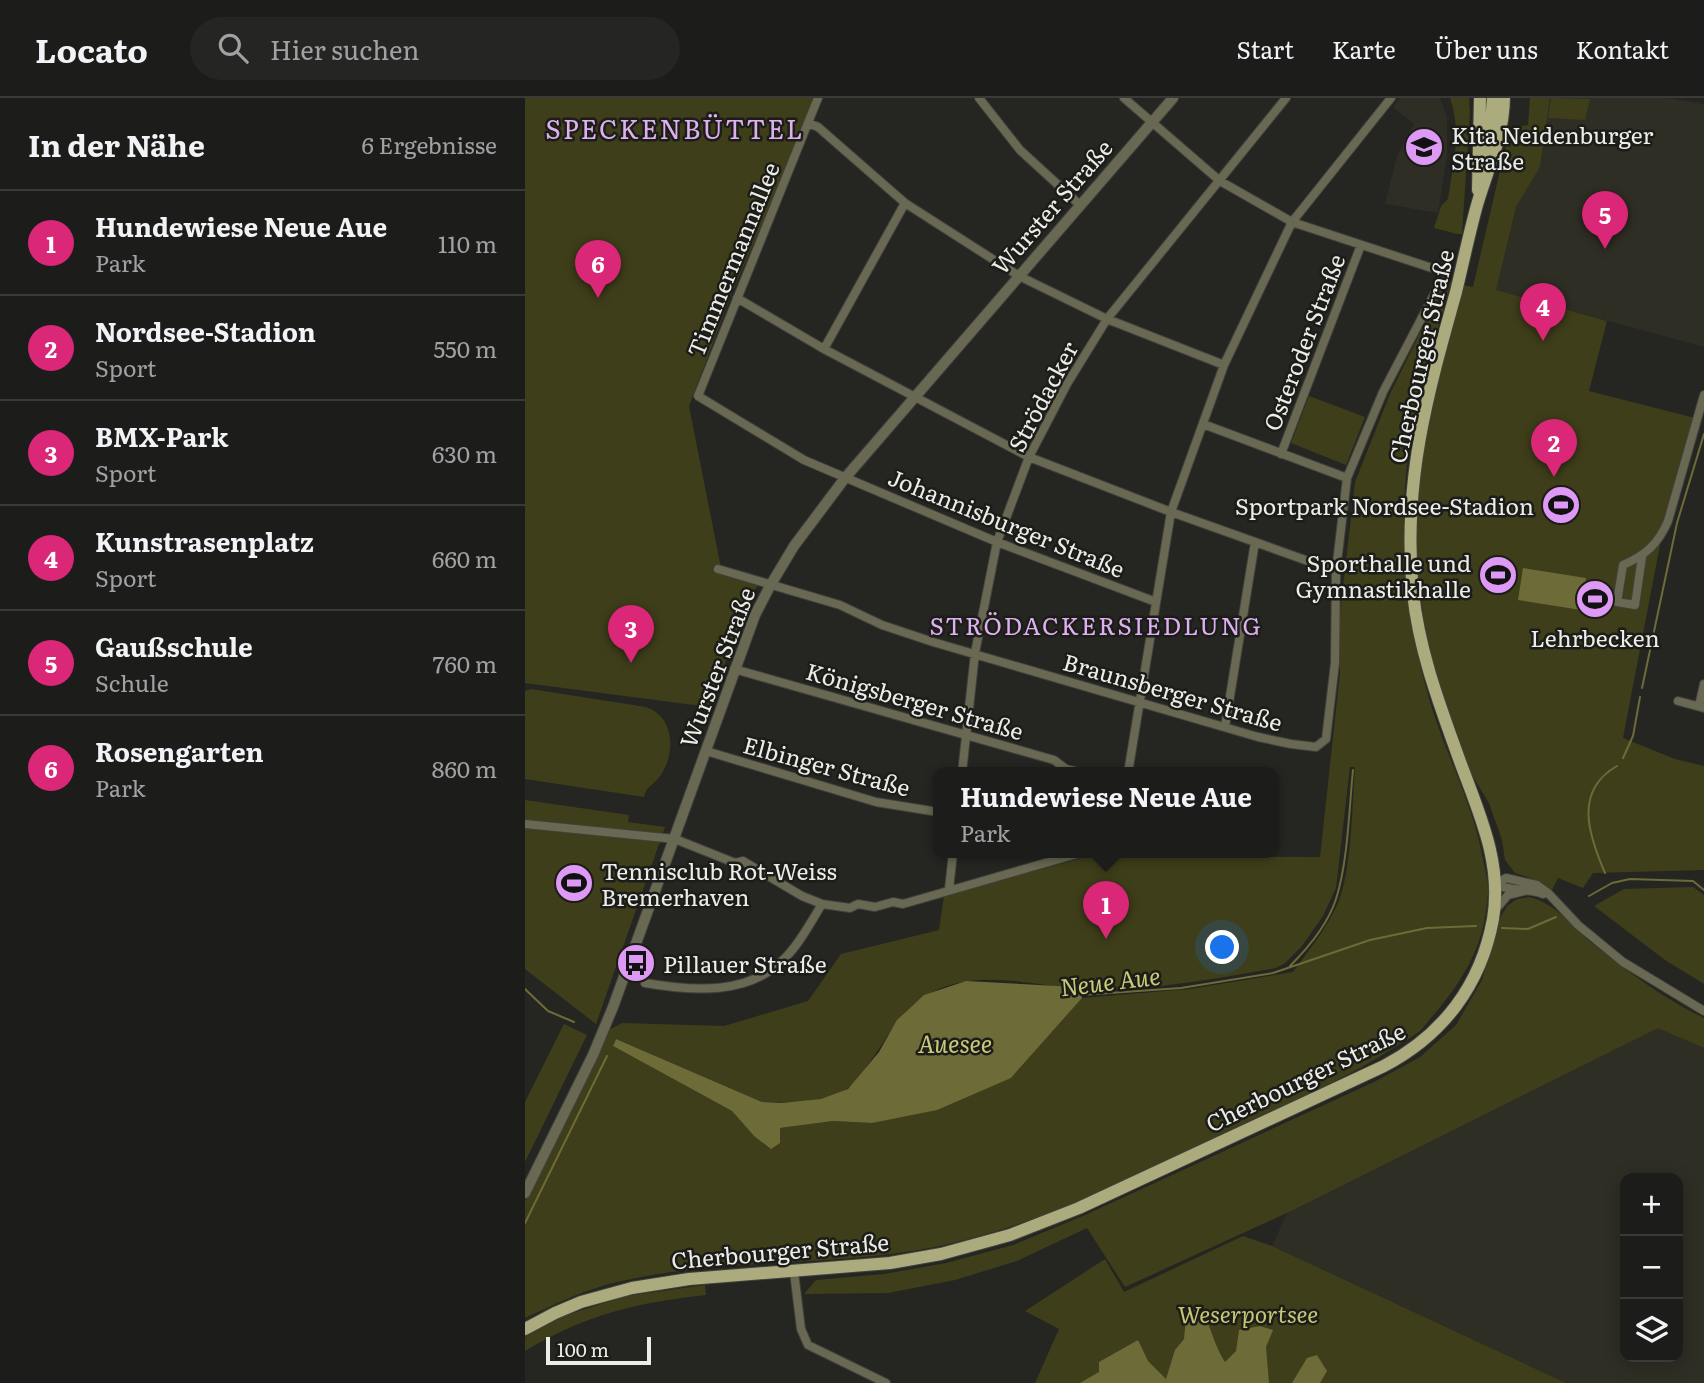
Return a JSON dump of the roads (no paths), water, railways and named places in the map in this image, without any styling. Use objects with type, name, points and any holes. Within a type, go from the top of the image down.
[{"type":"main road","name":"Cherbourger Straße","points":[[1477,204],[1480,98]]},
{"type":"main road","points":[[1477,204],[1490,145],[1493,98]]},
{"type":"main road","name":"Cherbourger Straße","points":[[525,1329],[581,1302],[632,1287],[689,1279],[902,1261],[941,1254],[1010,1235],[1079,1208],[1384,1066],[1424,1041],[1457,1007],[1485,952],[1496,884],[1492,854],[1479,811],[1424,655],[1413,597],[1410,537],[1414,463],[1422,421],[1477,204],[1499,142],[1504,98]]},
{"type":"street","name":"Timmermannallee","points":[[698,396],[818,98]]},
{"type":"street","points":[[979,98],[1020,150],[1080,205]]},
{"type":"street","points":[[737,298],[913,398],[1029,457],[1171,512],[1336,571],[1347,478],[1383,392],[1444,272],[1291,222],[1220,181],[1124,98]]},
{"type":"street","name":"Wurster Straße","points":[[525,1193],[601,1036],[675,839],[734,669],[770,586],[807,526],[845,478],[1173,98]]},
{"type":"street","name":"Strödacker","points":[[963,767],[975,653],[997,542],[1029,457],[1067,384],[1107,319],[1286,98]]},
{"type":"street","points":[[1129,767],[1171,512],[1224,365],[1291,222],[1391,98]]},
{"type":"street","points":[[808,123],[818,127],[905,203],[1019,276],[1107,319],[1224,365]]},
{"type":"street","points":[[824,349],[905,203]]},
{"type":"street","name":"Osteroder Straße","points":[[1281,454],[1361,245]]},
{"type":"street","points":[[1642,557],[1635,605],[1617,602],[1623,565],[1642,557],[1662,535],[1668,521],[1704,395]]},
{"type":"street","name":"Johannisburger Straße","points":[[698,396],[804,460],[997,542],[1156,602]]},
{"type":"street","points":[[1203,424],[1347,478]]},
{"type":"street","points":[[1225,727],[1255,542]]},
{"type":"street","points":[[718,569],[770,586]]},
{"type":"street","name":"Braunsberger Straße","points":[[770,586],[840,605],[882,625],[1139,702],[1291,744],[1316,747],[1325,740],[1335,663],[1336,571]]},
{"type":"street","name":"Königsberger Straße","points":[[734,669],[1054,760],[1063,767]]},
{"type":"street","points":[[1678,701],[1702,707],[1704,684]]},
{"type":"street","name":"Elbinger Straße","points":[[706,751],[876,802],[933,811]]},
{"type":"street","points":[[525,824],[675,839],[735,863],[743,861],[823,904],[850,908],[858,904],[875,907],[893,902],[903,904],[1062,858]]},
{"type":"street","points":[[1492,854],[1500,870],[1525,882]]},
{"type":"street","points":[[949,889],[952,858]]},
{"type":"street","points":[[1554,901],[1535,891],[1503,888],[1496,884],[1506,878],[1537,885],[1548,893],[1586,932],[1623,962],[1704,1012]]},
{"type":"street","points":[[1493,915],[1508,895],[1535,891]]},
{"type":"street","points":[[645,982],[673,988],[714,988],[743,984],[758,978],[772,970],[792,950],[823,904]]},
{"type":"street","points":[[794,1272],[801,1329],[808,1345],[886,1383]]},
{"type":"water","points":[[1523,568],[1586,578],[1584,590],[1607,594],[1605,612],[1586,609],[1586,605],[1582,604],[1581,610],[1518,600]]},
{"type":"water","name":"Auesee","points":[[966,981],[1075,987],[1081,989],[1082,998],[1011,1078],[937,1110],[872,1123],[833,1121],[780,1128],[780,1143],[771,1149],[754,1136],[732,1111],[613,1046],[616,1039],[762,1102],[821,1099],[848,1089],[879,1052],[897,1020],[924,995]]},
{"type":"water","name":"Weserportsee","points":[[1190,1309],[1202,1311],[1225,1362],[1236,1351],[1239,1330],[1260,1326],[1273,1330],[1266,1347],[1269,1383],[1080,1383],[1099,1372],[1099,1362],[1138,1340],[1148,1361],[1166,1379],[1175,1350],[1184,1339],[1186,1318]]},
{"type":"water","name":"Weserportsee","points":[[1317,1355],[1327,1371],[1320,1383],[1292,1383],[1307,1358]]},
{"type":"waterway","points":[[1642,688],[1677,523],[1704,434]]},
{"type":"waterway","points":[[1623,758],[1633,736],[1640,697]]},
{"type":"waterway","points":[[1605,873],[1590,829],[1590,801],[1594,788],[1603,776],[1617,766]]},
{"type":"waterway","points":[[1290,966],[1317,935],[1336,899],[1346,852],[1353,770]]},
{"type":"waterway","name":"Neue Aue","points":[[1589,896],[1612,883],[1630,879],[1693,881],[1704,890]]},
{"type":"waterway","name":"Neue Aue","points":[[1502,928],[1528,929],[1556,917]]},
{"type":"waterway","name":"Neue Aue","points":[[1081,995],[1181,988],[1273,973],[1370,940],[1427,928],[1476,926]]},
{"type":"waterway","name":"Neue Aue","points":[[525,989],[548,1011],[574,1022]]},
{"type":"waterway","points":[[525,1223],[607,1056]]},
{"type":"place","name":"Kita Neidenburger Straße","points":[[1424,147]]},
{"type":"place","name":"Gaußschule","points":[[1605,249]]},
{"type":"place","name":"Rosengarten","points":[[598,298]]},
{"type":"place","name":"Kunstrasenplatz","points":[[1543,341]]},
{"type":"place","name":"Nordsee-Stadion","points":[[1554,477]]},
{"type":"place","name":"Sportpark Nordsee-Stadion","points":[[1561,505]]},
{"type":"place","name":"Sporthalle und Gymnastikhalle","points":[[1498,575]]},
{"type":"place","name":"Lehrbecken","points":[[1595,599]]},
{"type":"place","name":"BMX-Park","points":[[631,663]]},
{"type":"place","name":"Tennisclub Rot-Weiss Bremerhaven","points":[[574,883]]},
{"type":"place","name":"Hundewiese Neue Aue","points":[[1106,939]]},
{"type":"place","name":"Pillauer Straße","points":[[636,963]]},
{"type":"district","name":"SPECKENBÜTTEL","points":[[675,127]]},
{"type":"district","name":"STRÖDACKERSIEDLUNG","points":[[1096,624]]}]
